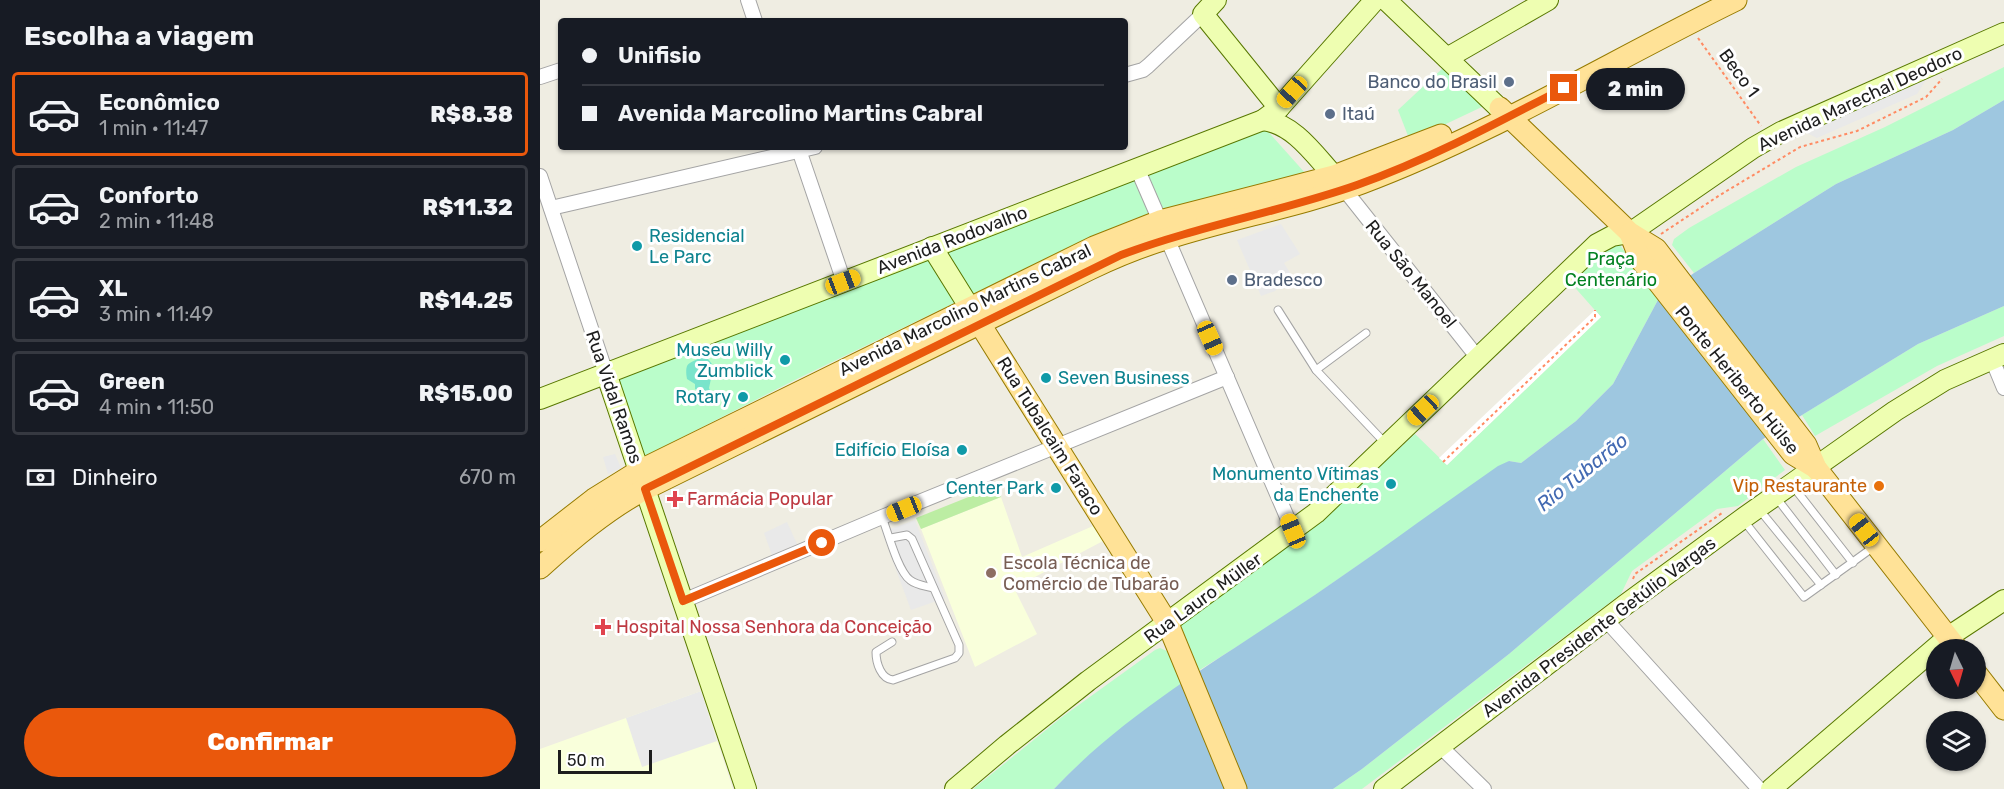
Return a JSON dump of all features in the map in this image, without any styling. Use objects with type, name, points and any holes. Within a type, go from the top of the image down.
[{"type":"main road","name":"Avenida Rodovalho","points":[[540,399],[1263,120],[1279,108],[1375,0]]},
{"type":"main road","points":[[1386,0],[1630,233],[1651,248],[1800,449],[1949,639]]},
{"type":"main road","name":"Avenida Marcolino Martins Cabral","points":[[1504,113],[1709,0]]},
{"type":"main road","name":"Avenida Marcolino Martins Cabral","points":[[540,541],[594,499],[642,480],[975,316],[1094,247],[1339,183],[1408,149],[1504,113],[1736,0]]},
{"type":"main road","points":[[1447,58],[1544,1]]},
{"type":"main road","points":[[1210,7],[1279,108]]},
{"type":"main road","name":"Avenida Marechal Deodoro","points":[[1630,233],[1769,138],[2004,33]]},
{"type":"main road","name":"Rua São Manoel","points":[[1263,120],[1275,121],[1290,129],[1339,183]]},
{"type":"main road","name":"Rua Lauro Müller","points":[[955,789],[1080,688],[1316,513],[1597,244],[1612,236],[1630,233]]},
{"type":"main road","name":"Rua Tubalcaim Faraco","points":[[932,247],[1167,624],[1236,789]]},
{"type":"main road","name":"Avenida Presidente Getúlio Vargas","points":[[1384,789],[1750,513],[1921,394],[1945,380],[1998,357]]},
{"type":"main road","name":"Rua Vidal Ramos","points":[[606,373],[746,789]]},
{"type":"main road","name":"Avenida Marcolino Martins Cabral","points":[[540,568],[627,498],[642,480]]},
{"type":"main road","points":[[1957,639],[2004,600]]},
{"type":"main road","points":[[1771,789],[1926,664]]},
{"type":"main road","points":[[1986,686],[2004,709]]},
{"type":"street","points":[[748,0],[754,18]]},
{"type":"street","points":[[1128,74],[1148,66],[1210,7]]},
{"type":"street","points":[[540,77],[558,71]]},
{"type":"street","points":[[551,208],[794,150]]},
{"type":"street","points":[[798,150],[843,282]]},
{"type":"street","points":[[1137,168],[1293,531]]},
{"type":"street","name":"Rua Vidal Ramos","points":[[540,176],[606,373]]},
{"type":"street","name":"Rua São Manoel","points":[[1339,183],[1478,358]]},
{"type":"street","points":[[1998,357],[2004,388]]},
{"type":"street","points":[[683,601],[882,517],[1227,377]]},
{"type":"street","points":[[1606,620],[1759,789]]},
{"type":"street","points":[[1440,746],[1484,789]]},
{"type":"lane","points":[[1278,310],[1316,370],[1386,444]]},
{"type":"lane","points":[[1316,370],[1366,333]]},
{"type":"lane","points":[[1792,484],[1853,563]]},
{"type":"lane","points":[[1775,496],[1836,574]]},
{"type":"lane","points":[[1750,513],[1804,597],[1876,546]]},
{"type":"lane","points":[[1750,513],[1821,585]]},
{"type":"lane","points":[[882,517],[908,579],[915,584],[933,588]]},
{"type":"lane","points":[[891,538],[902,535],[910,536],[959,645],[959,653],[955,658],[893,680],[887,680],[882,675],[876,652],[892,642]]},
{"type":"path","name":"Beco 1","points":[[1688,24],[1769,138]]},
{"type":"path","points":[[1651,248],[1720,195],[1800,147],[1857,131],[1926,97],[1941,79]]},
{"type":"path","points":[[1443,462],[1595,317],[1595,310]]},
{"type":"shaded area","points":[[1929,75],[1917,94],[1817,138],[1803,131]]},
{"type":"shaded area","points":[[1281,224],[1300,254],[1284,263],[1292,276],[1275,291],[1261,296],[1237,240]]},
{"type":"shaded area","points":[[615,454],[621,468],[608,474],[603,457]]},
{"type":"shaded area","name":"Escola Técnica de Comércio de Tubarão","points":[[1001,497],[1022,557],[1093,526],[1103,541],[1014,588],[1037,634],[975,667],[921,529]]},
{"type":"shaded area","points":[[915,520],[945,598],[911,610],[882,532]]},
{"type":"shaded area","points":[[787,522],[797,544],[772,555],[764,533]]},
{"type":"shaded area","points":[[701,691],[733,789],[540,789],[540,749]]},
{"type":"shaded area","points":[[701,691],[717,741],[642,767],[626,718]]},
{"type":"green space","points":[[2004,67],[2004,100],[1953,130],[1836,184],[1694,273],[1672,245],[1674,239],[1689,228],[1796,167],[1885,127]]},
{"type":"green space","points":[[1443,68],[1486,105],[1410,141],[1398,110]]},
{"type":"green space","points":[[1264,127],[1306,174],[1133,219],[797,379],[643,457],[613,377]]},
{"type":"green space","name":"Praça Centenário","points":[[1617,241],[1659,298],[1613,384],[1576,421],[1521,463],[1509,461],[1276,622],[1198,671],[1179,626],[1316,525],[1415,434],[1447,465],[1601,317],[1570,282],[1597,252]]},
{"type":"green space","points":[[2004,306],[2004,336],[1937,366],[1815,436],[1802,415],[1918,344]]},
{"type":"green space","points":[[702,356],[712,364],[709,370],[712,374],[709,388],[711,393],[708,397],[705,392],[695,389],[695,384],[687,379],[686,373],[689,363]]},
{"type":"green space","points":[[1763,439],[1785,470],[1738,506],[1717,509],[1632,571],[1621,594],[1362,789],[1333,789],[1509,654]]},
{"type":"green space","points":[[996,486],[1001,497],[921,529],[916,518]]},
{"type":"green space","points":[[1160,648],[1169,652],[1183,683],[1100,746],[1054,789],[973,789],[1062,717]]},
{"type":"water","name":"Rio Tubarão","points":[[2004,100],[2004,306],[1918,344],[1763,439],[1509,654],[1333,789],[1054,789],[1105,741],[1159,699],[1331,584],[1498,466],[1509,461],[1521,463],[1576,421],[1613,384],[1659,298],[1694,273],[1836,184],[1953,130]]},
{"type":"pier","points":[[1595,310],[1601,317],[1447,465],[1439,458]]},
{"type":"place","name":"Banco do Brasil","points":[[1509,82]]},
{"type":"place","name":"Itaú","points":[[1330,114]]},
{"type":"place","name":"Residencial Le Parc","points":[[637,246]]},
{"type":"place","name":"Bradesco","points":[[1232,280]]},
{"type":"place","name":"Museu Willy Zumblick","points":[[785,360]]},
{"type":"place","name":"Seven Business","points":[[1046,378]]},
{"type":"place","name":"Rotary","points":[[743,397]]},
{"type":"place","name":"Edifício Eloísa","points":[[962,450]]},
{"type":"place","name":"Monumento Vítimas da Enchente","points":[[1391,484]]},
{"type":"place","name":"Vip Restaurante","points":[[1879,486]]},
{"type":"place","name":"Center Park","points":[[1056,488]]},
{"type":"place","name":"Farmácia Popular","points":[[675,499]]},
{"type":"place","name":"Escola Técnica de Comércio de Tubarão","points":[[991,573]]},
{"type":"place","name":"Hospital Nossa Senhora da Conceição","points":[[603,627]]},
{"type":"route","points":[[822,543],[683,601],[645,489],[1072,277],[1121,255],[1167,238],[1316,198],[1414,163],[1564,88]]}]
